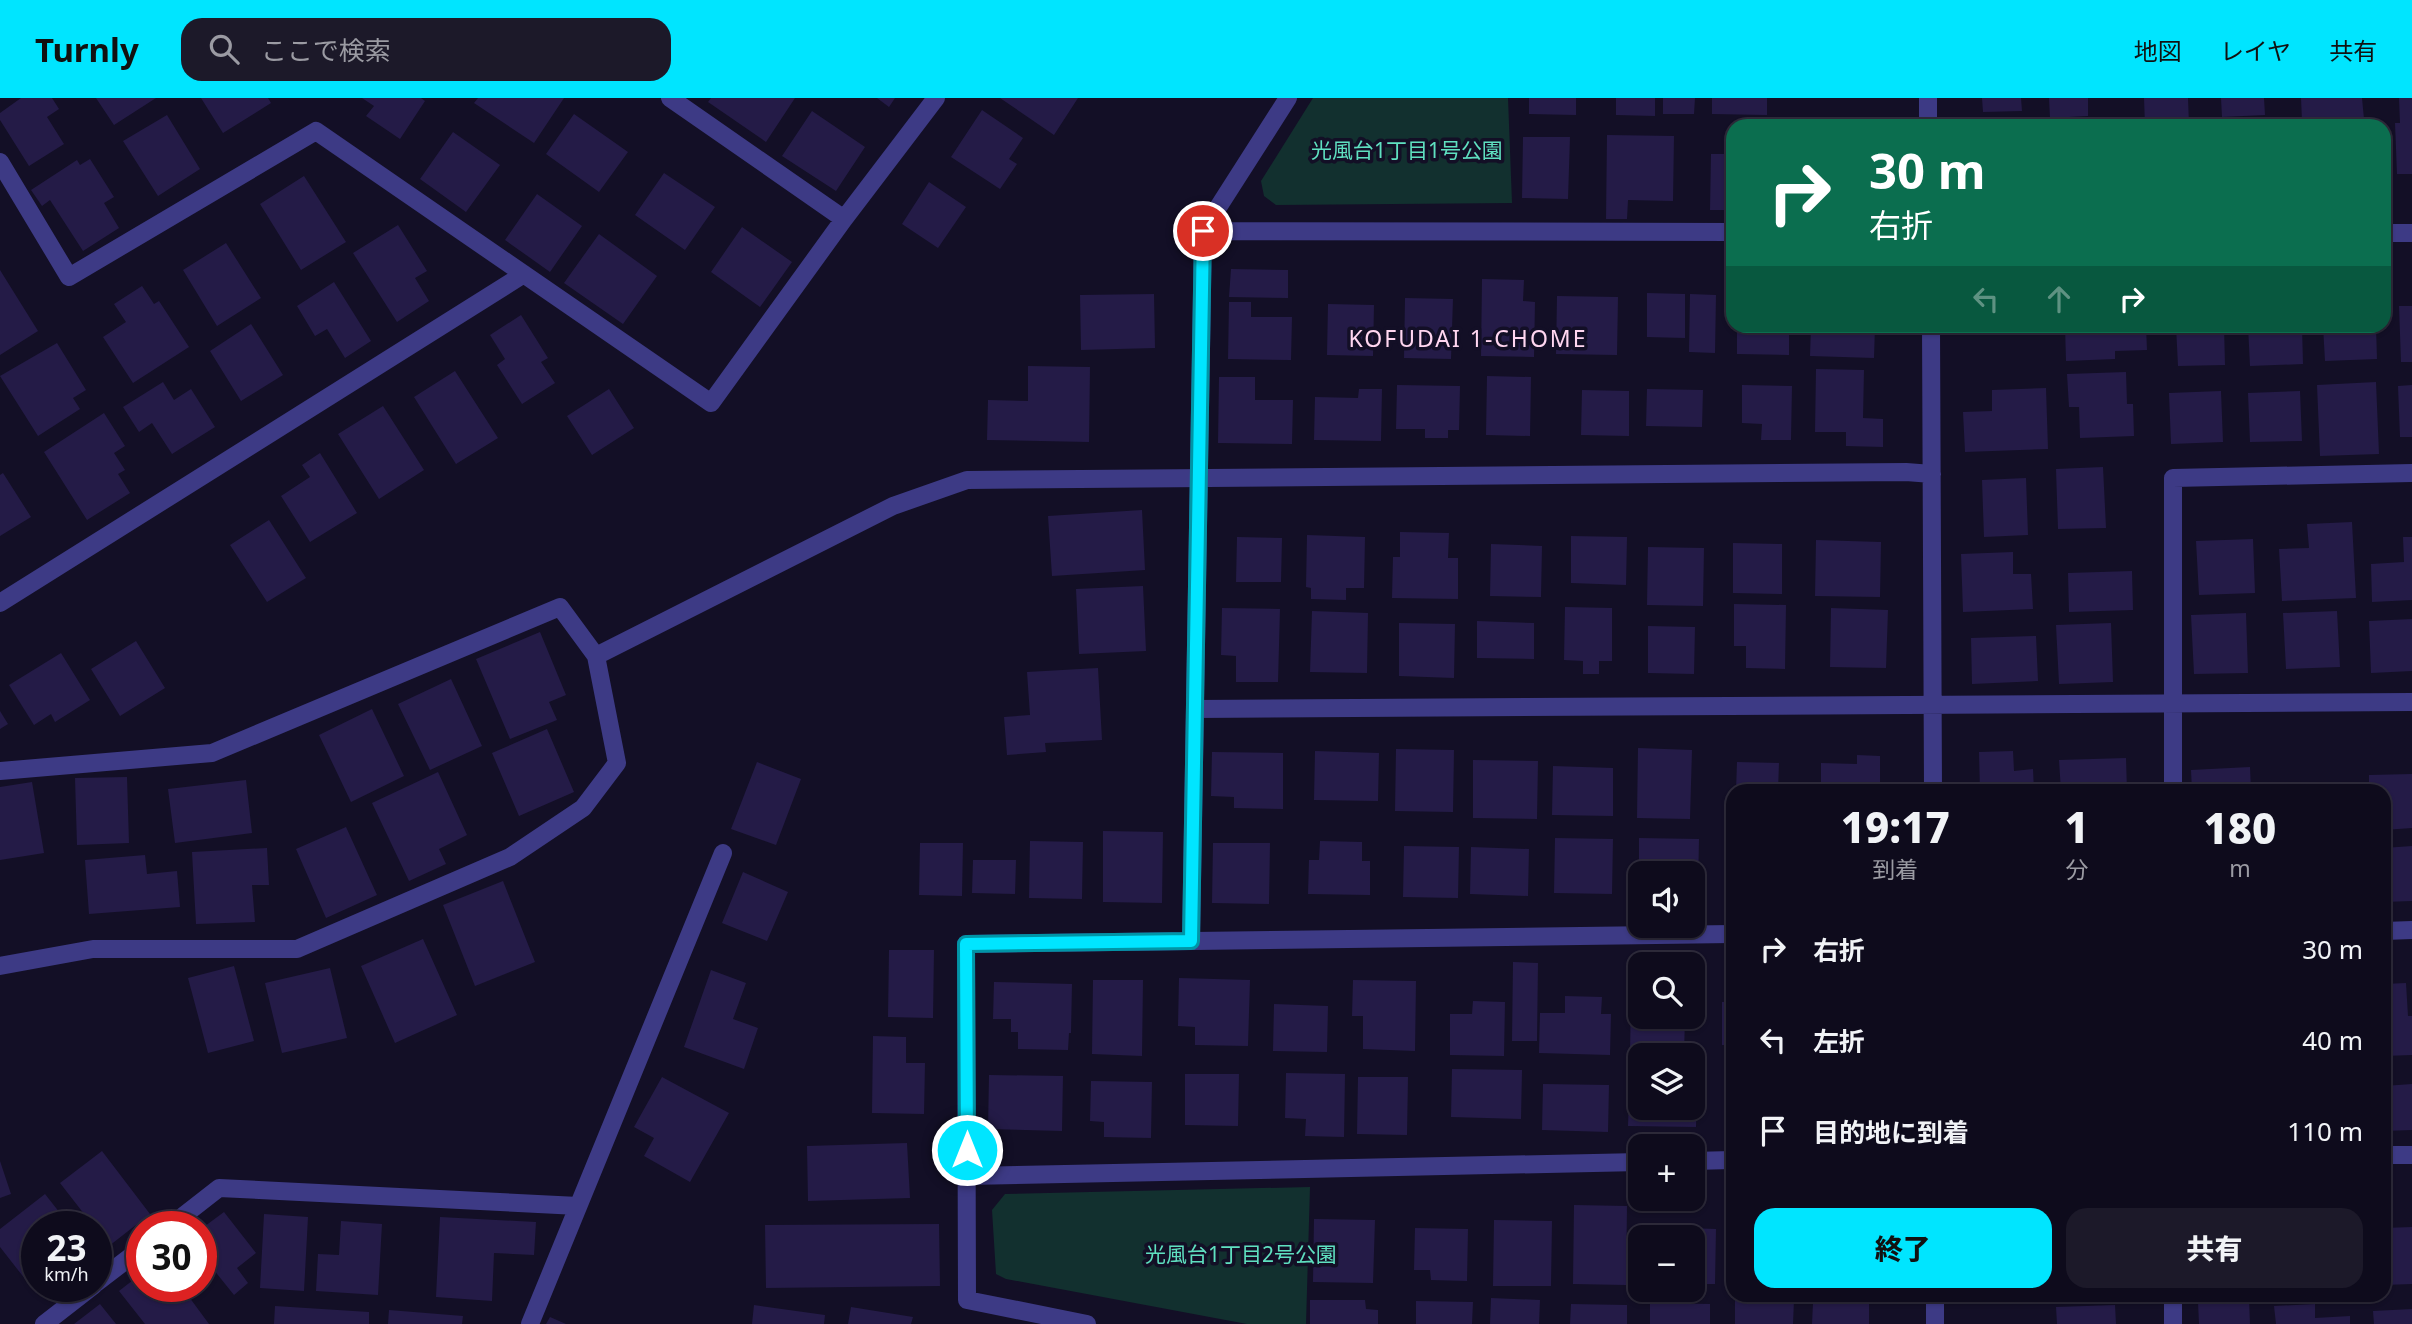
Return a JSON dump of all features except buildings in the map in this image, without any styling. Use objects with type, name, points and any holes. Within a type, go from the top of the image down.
[{"type":"street","points":[[670,98],[844,219]]},
{"type":"street","points":[[0,162],[69,277],[316,131],[711,403],[844,219],[936,98]]},
{"type":"street","points":[[1191,941],[1203,231],[1288,98]]},
{"type":"street","points":[[1928,98],[1928,119]]},
{"type":"street","points":[[1203,231],[1726,232]]},
{"type":"street","points":[[2391,233],[2412,233]]},
{"type":"street","points":[[0,601],[524,274]]},
{"type":"street","points":[[1931,333],[1933,784]]},
{"type":"street","points":[[596,656],[893,506],[967,480],[1892,472],[1932,474]]},
{"type":"street","points":[[2173,784],[2173,478],[2412,473]]},
{"type":"street","points":[[0,771],[212,753],[560,607],[596,656],[617,763],[583,808],[510,857],[297,949],[93,949],[0,966]]},
{"type":"street","points":[[1195,709],[2412,702]]},
{"type":"street","points":[[530,1324],[723,853]]},
{"type":"street","points":[[2391,930],[2412,930]]},
{"type":"street","points":[[1087,1324],[967,1300],[966,944],[1726,934]]},
{"type":"street","points":[[2391,1155],[2412,1155]]},
{"type":"street","points":[[1705,1161],[1726,1160]]},
{"type":"street","points":[[967,1176],[1628,1162]]},
{"type":"street","points":[[190,1211],[219,1188],[578,1206]]},
{"type":"street","points":[[112,1271],[126,1260]]},
{"type":"street","points":[[44,1324],[72,1302]]},
{"type":"street","points":[[1935,1302],[1936,1324]]},
{"type":"street","points":[[2173,1302],[2173,1324]]},
{"type":"green space","name":"光風台1丁目1号公園","points":[[1313,98],[1508,98],[1512,203],[1276,205],[1264,196],[1261,181]]},
{"type":"green space","name":"光風台1丁目2号公園","points":[[1310,1187],[1306,1324],[1247,1324],[1006,1279],[996,1274],[992,1210],[1005,1194]]},
{"type":"district","name":"KOFUDAI 1-CHOME","points":[[1468,339]]},
{"type":"route","points":[[967,1150],[966,944],[1191,941],[1203,231]]}]
